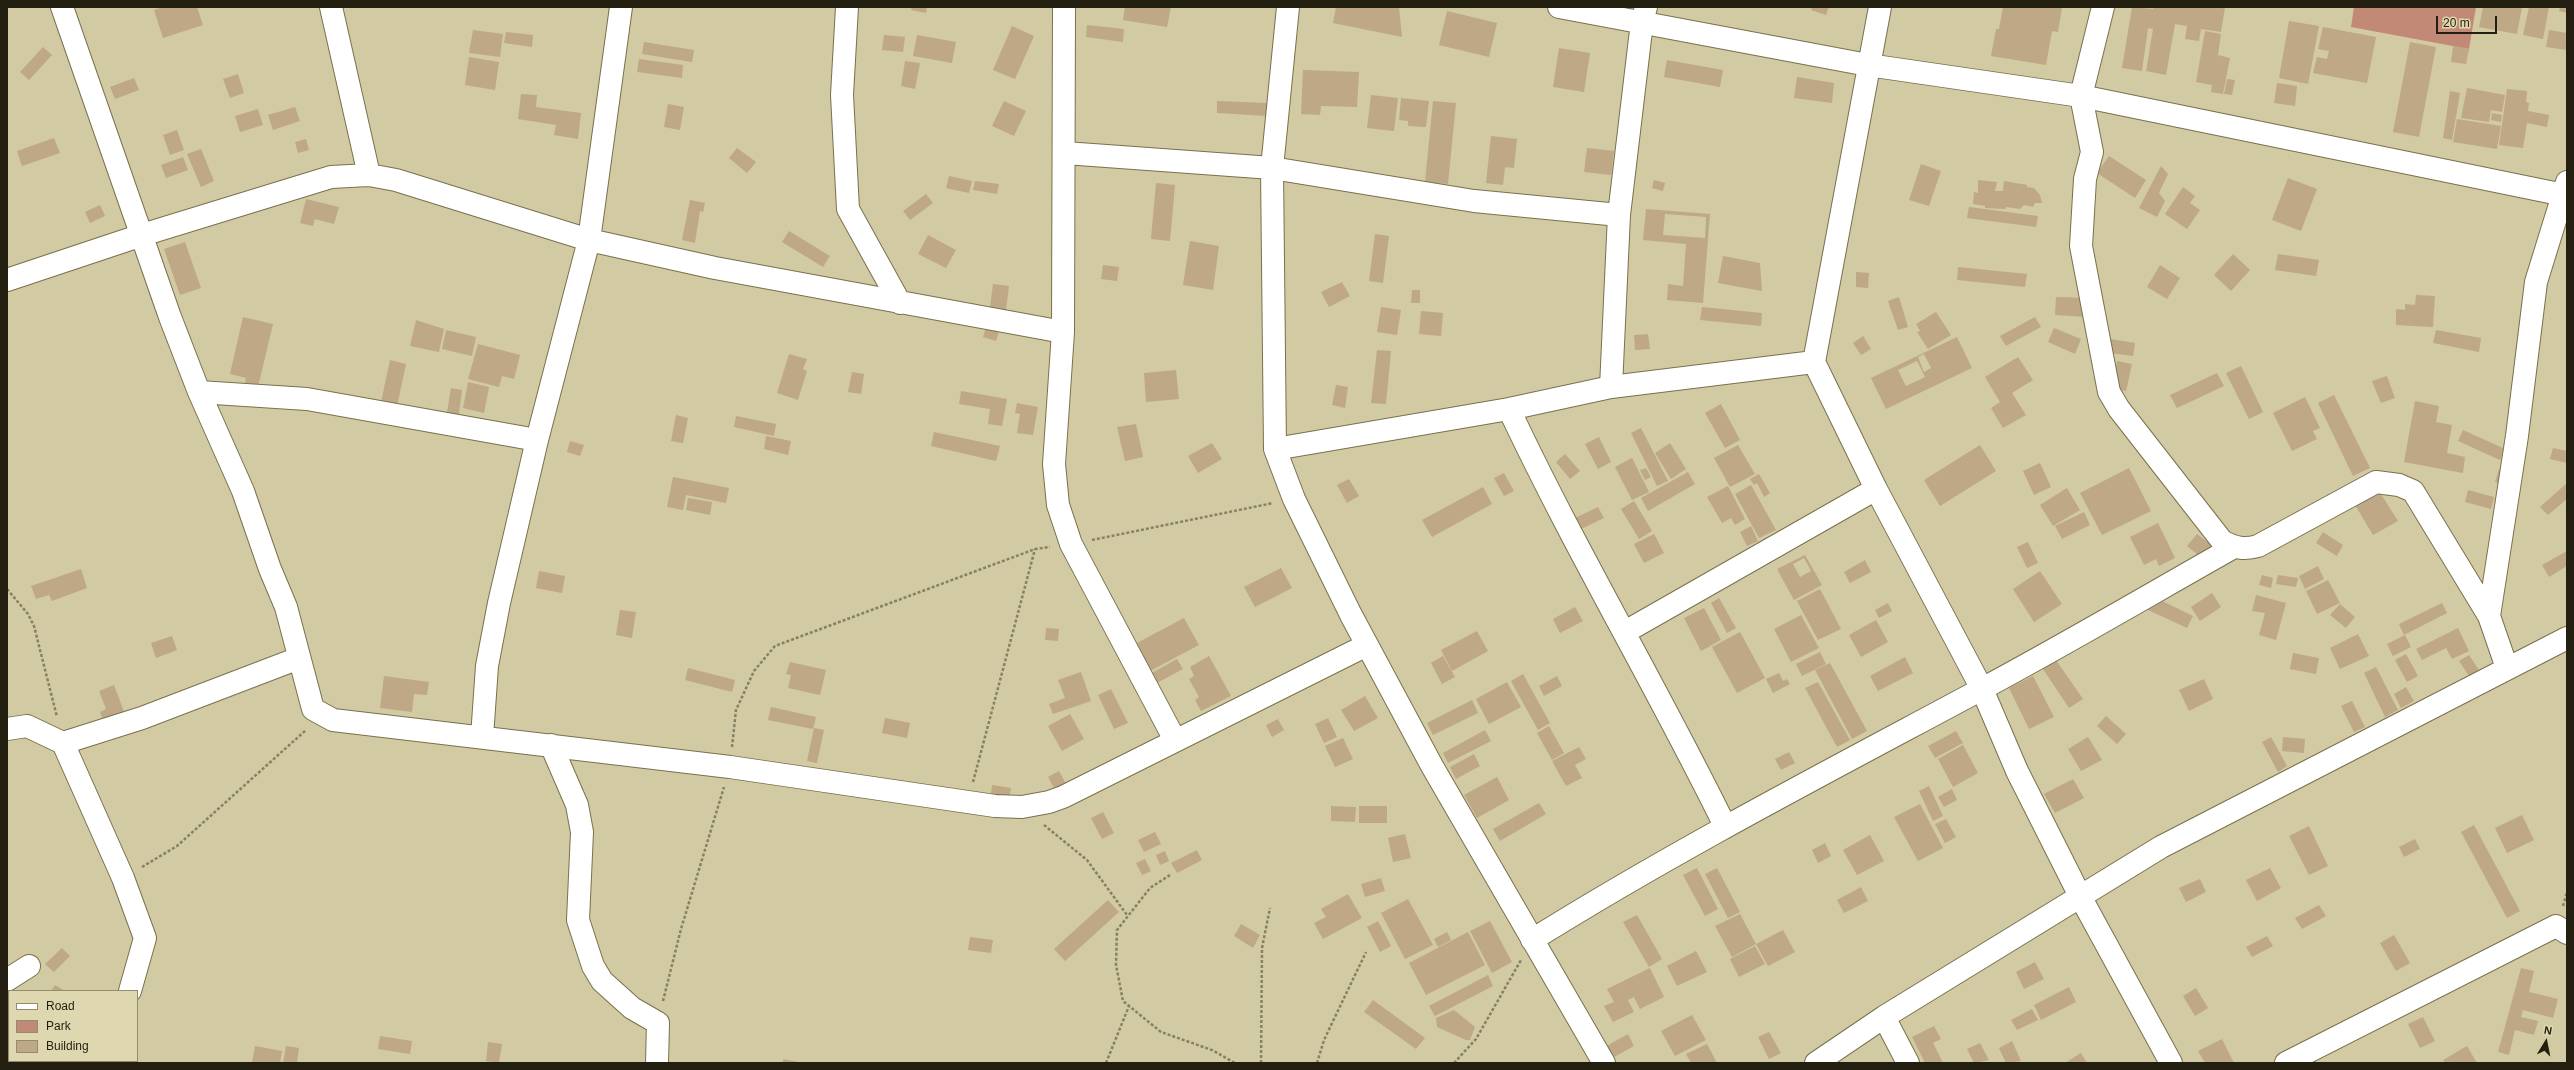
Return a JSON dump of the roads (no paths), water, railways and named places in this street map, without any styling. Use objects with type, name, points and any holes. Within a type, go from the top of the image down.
[{"type":"street","points":[[62,7],[199,392],[243,491],[270,569],[286,606],[313,709],[322,716],[333,720],[730,767],[968,802],[1022,807],[1049,802],[1063,796],[1367,645]]},
{"type":"street","points":[[331,7],[369,175]]},
{"type":"street","points":[[482,737],[488,660],[537,440],[588,240],[621,7]]},
{"type":"street","points":[[847,7],[842,95],[848,208],[900,303]]},
{"type":"street","points":[[1064,7],[1062,254],[1063,332],[1054,464],[1058,505],[1071,544],[1175,740]]},
{"type":"street","points":[[1288,7],[1272,168],[1275,449],[1294,499],[1367,645],[1432,766],[1604,1063]]},
{"type":"street","points":[[1559,7],[1644,14],[1868,64],[2081,96],[2566,189],[2536,282],[2517,436],[2489,616]]},
{"type":"street","points":[[1880,7],[1868,64],[1814,362],[1876,489],[1982,689],[2018,771],[2081,898],[2171,1063]]},
{"type":"street","points":[[2103,7],[2081,96],[2092,152],[2085,179],[2081,246],[2109,392],[2119,409],[2222,541],[2234,547],[2247,549],[2258,546],[2376,482],[2399,485],[2413,490],[2489,616],[2506,668]]},
{"type":"street","points":[[1611,387],[1619,215],[1644,14]]},
{"type":"street","points":[[1064,153],[1272,168],[1474,202],[1619,215]]},
{"type":"street","points":[[7,280],[142,235],[331,177],[369,175],[396,180],[588,240],[715,268],[1063,332]]},
{"type":"street","points":[[1275,449],[1509,409],[1611,387],[1814,362]]},
{"type":"street","points":[[199,392],[308,399],[537,440]]},
{"type":"street","points":[[1509,409],[1538,472],[1625,632],[1725,826]]},
{"type":"street","points":[[1625,632],[1876,489]]},
{"type":"street","points":[[1532,940],[1603,896],[1725,826],[1982,689],[2234,547]]},
{"type":"street","points":[[1816,1063],[1884,1017],[2081,898],[2161,847],[2506,668],[2567,638]]},
{"type":"street","points":[[63,743],[142,718],[299,658]]},
{"type":"street","points":[[7,729],[27,726],[63,743],[123,878],[145,938],[130,990]]},
{"type":"street","points":[[551,745],[578,805],[582,832],[578,920],[593,966],[602,982],[632,1008],[658,1023],[657,1063]]},
{"type":"street","points":[[2286,1063],[2556,926],[2567,933]]},
{"type":"street","points":[[7,980],[29,966]]},
{"type":"street","points":[[1884,1017],[1908,1063]]}]
